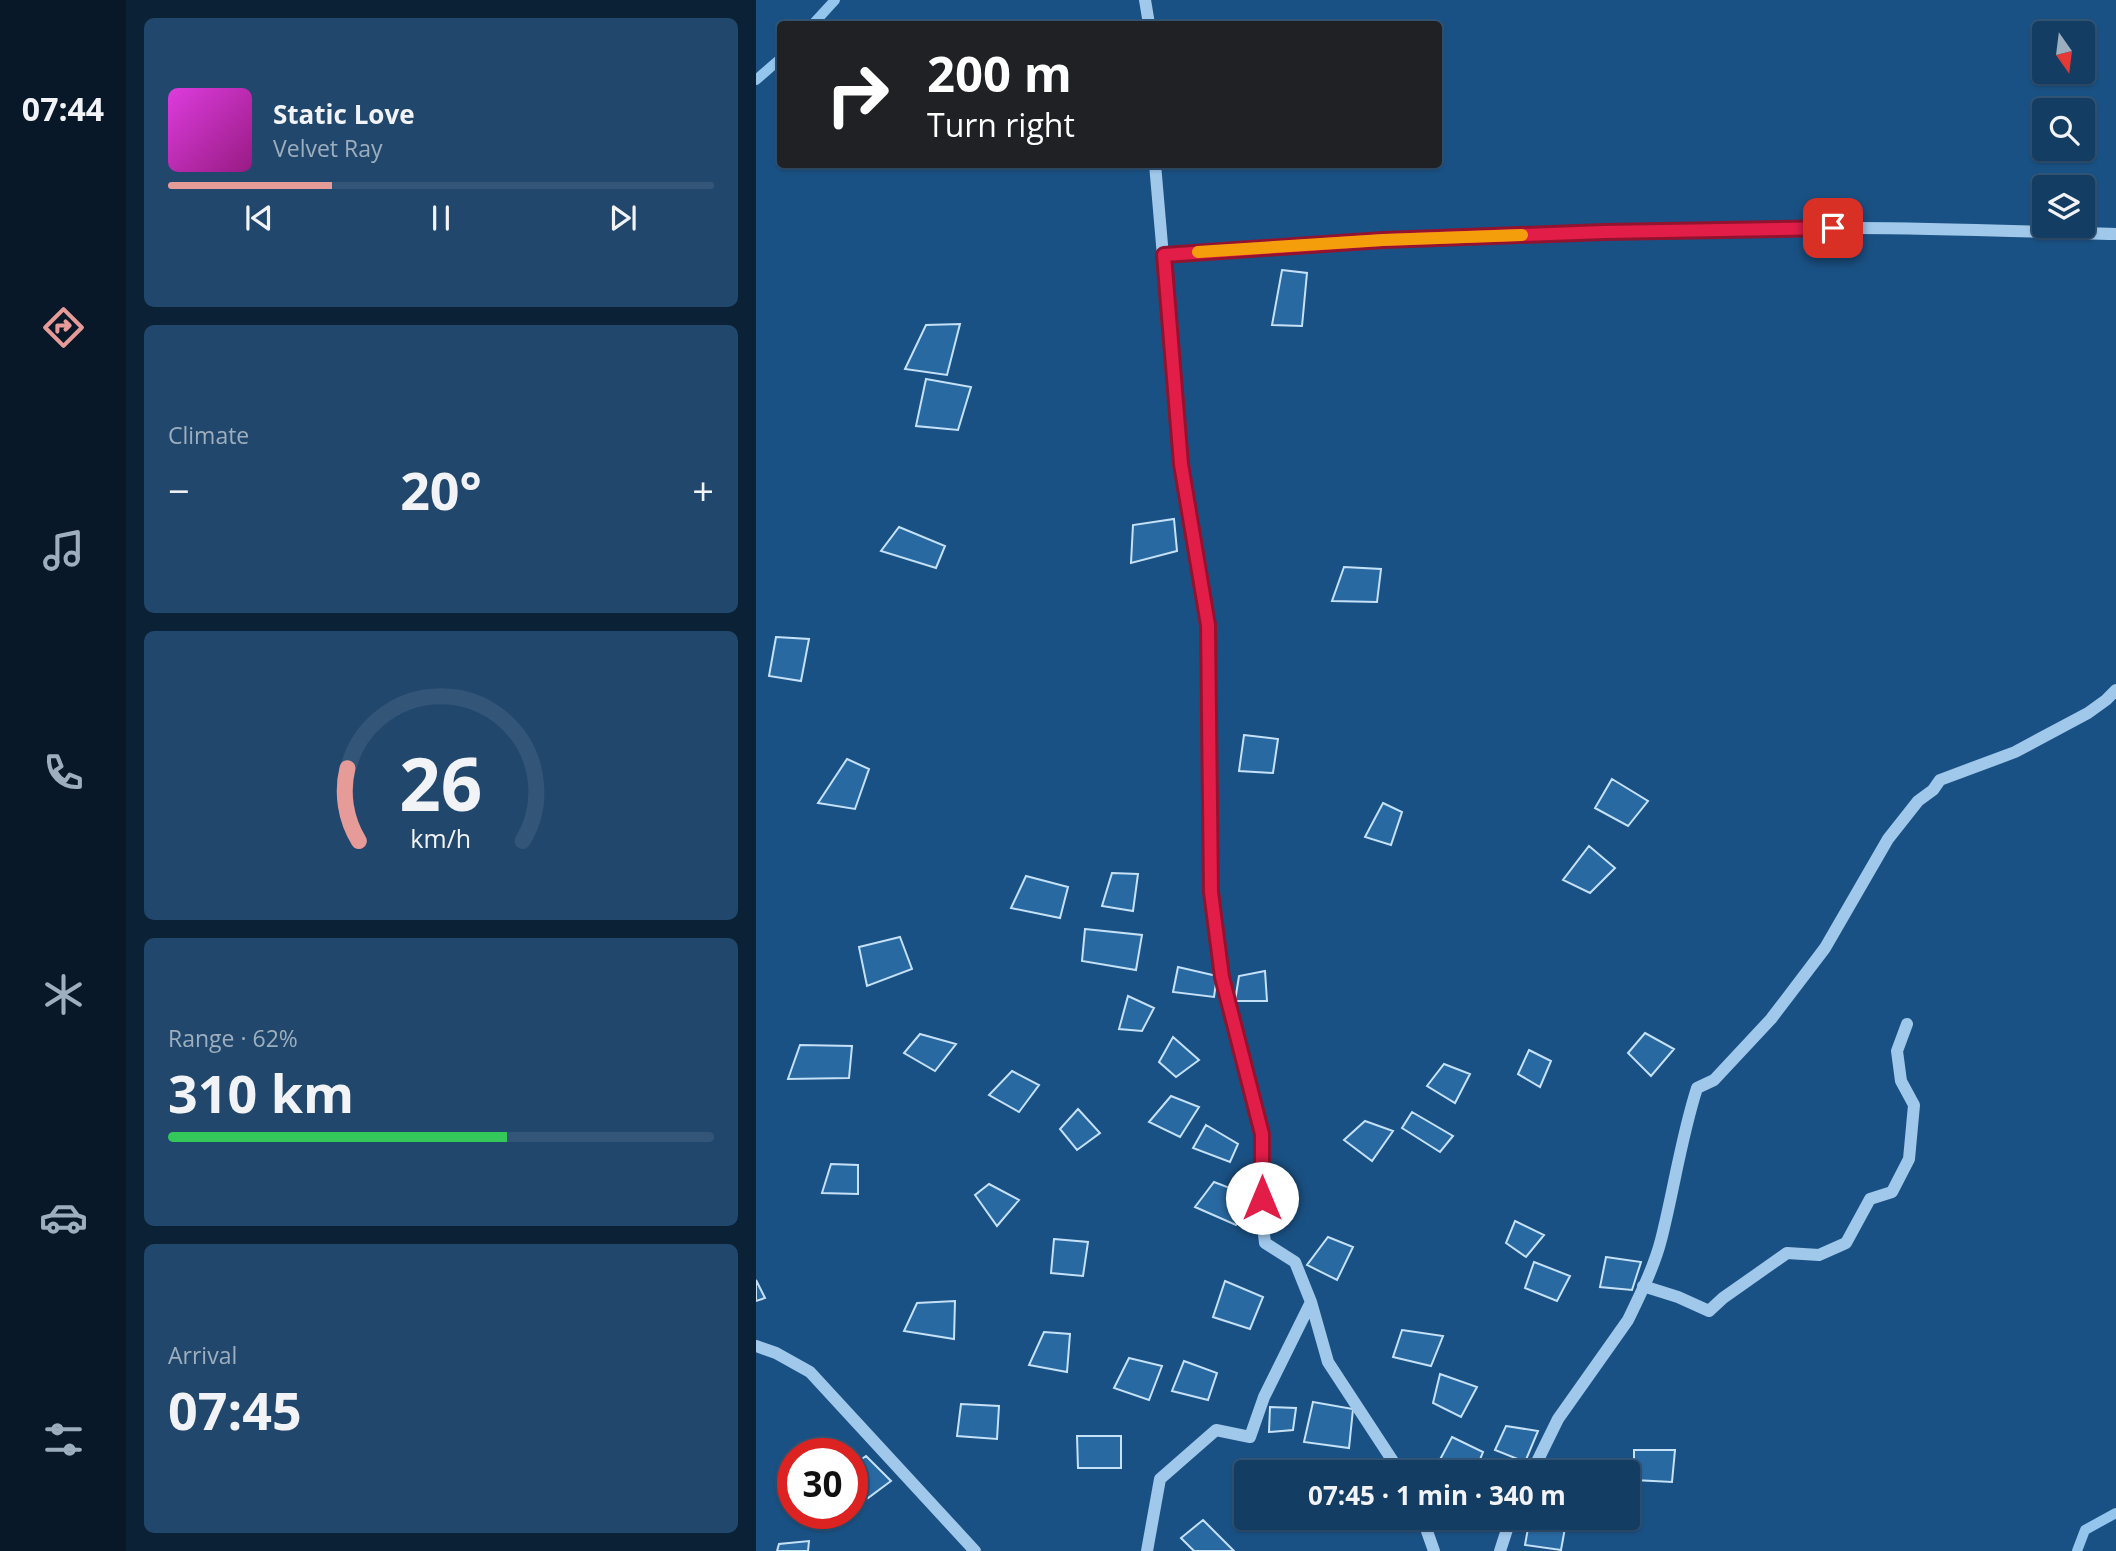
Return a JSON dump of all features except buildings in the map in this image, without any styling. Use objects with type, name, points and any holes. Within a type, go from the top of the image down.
[{"type":"street","points":[[1146,0],[1149,21]]},
{"type":"street","points":[[1155,168],[1181,464],[1208,625],[1211,892],[1222,977],[1262,1134],[1262,1216],[1265,1243],[1294,1262],[1311,1302],[1328,1362],[1392,1460]]},
{"type":"street","points":[[1164,255],[1383,240],[1604,232],[1858,228],[2116,234]]},
{"type":"street","points":[[1538,1460],[1559,1419],[1628,1320],[1643,1286],[1660,1243],[1683,1131],[1697,1088],[1714,1080],[1771,1019],[1825,948],[1888,839],[1918,801],[1933,790],[1940,780],[2015,752],[2088,713],[2106,701],[2116,690]]},
{"type":"street","points":[[1643,1286],[1678,1297],[1709,1311],[1787,1253],[1819,1255],[1846,1243],[1870,1199],[1892,1192],[1909,1159],[1914,1105],[1901,1081],[1897,1051],[1907,1024]]},
{"type":"street","points":[[1147,1551],[1160,1479],[1216,1430],[1250,1437],[1264,1397],[1311,1302]]},
{"type":"street","points":[[756,1346],[776,1353],[810,1372],[975,1551]]},
{"type":"street","points":[[1427,1530],[1434,1551]]},
{"type":"street","points":[[1500,1551],[1507,1530]]},
{"type":"waterway","points":[[816,21],[835,0]]},
{"type":"waterway","points":[[756,80],[777,62]]},
{"type":"waterway","points":[[2077,1551],[2085,1530],[2116,1513]]},
{"type":"slow traffic","points":[[1198,252],[1383,240],[1522,235]]},
{"type":"route","points":[[1262,1198],[1262,1134],[1222,977],[1211,892],[1208,625],[1181,464],[1164,255],[1383,240],[1604,232],[1833,228]]}]
